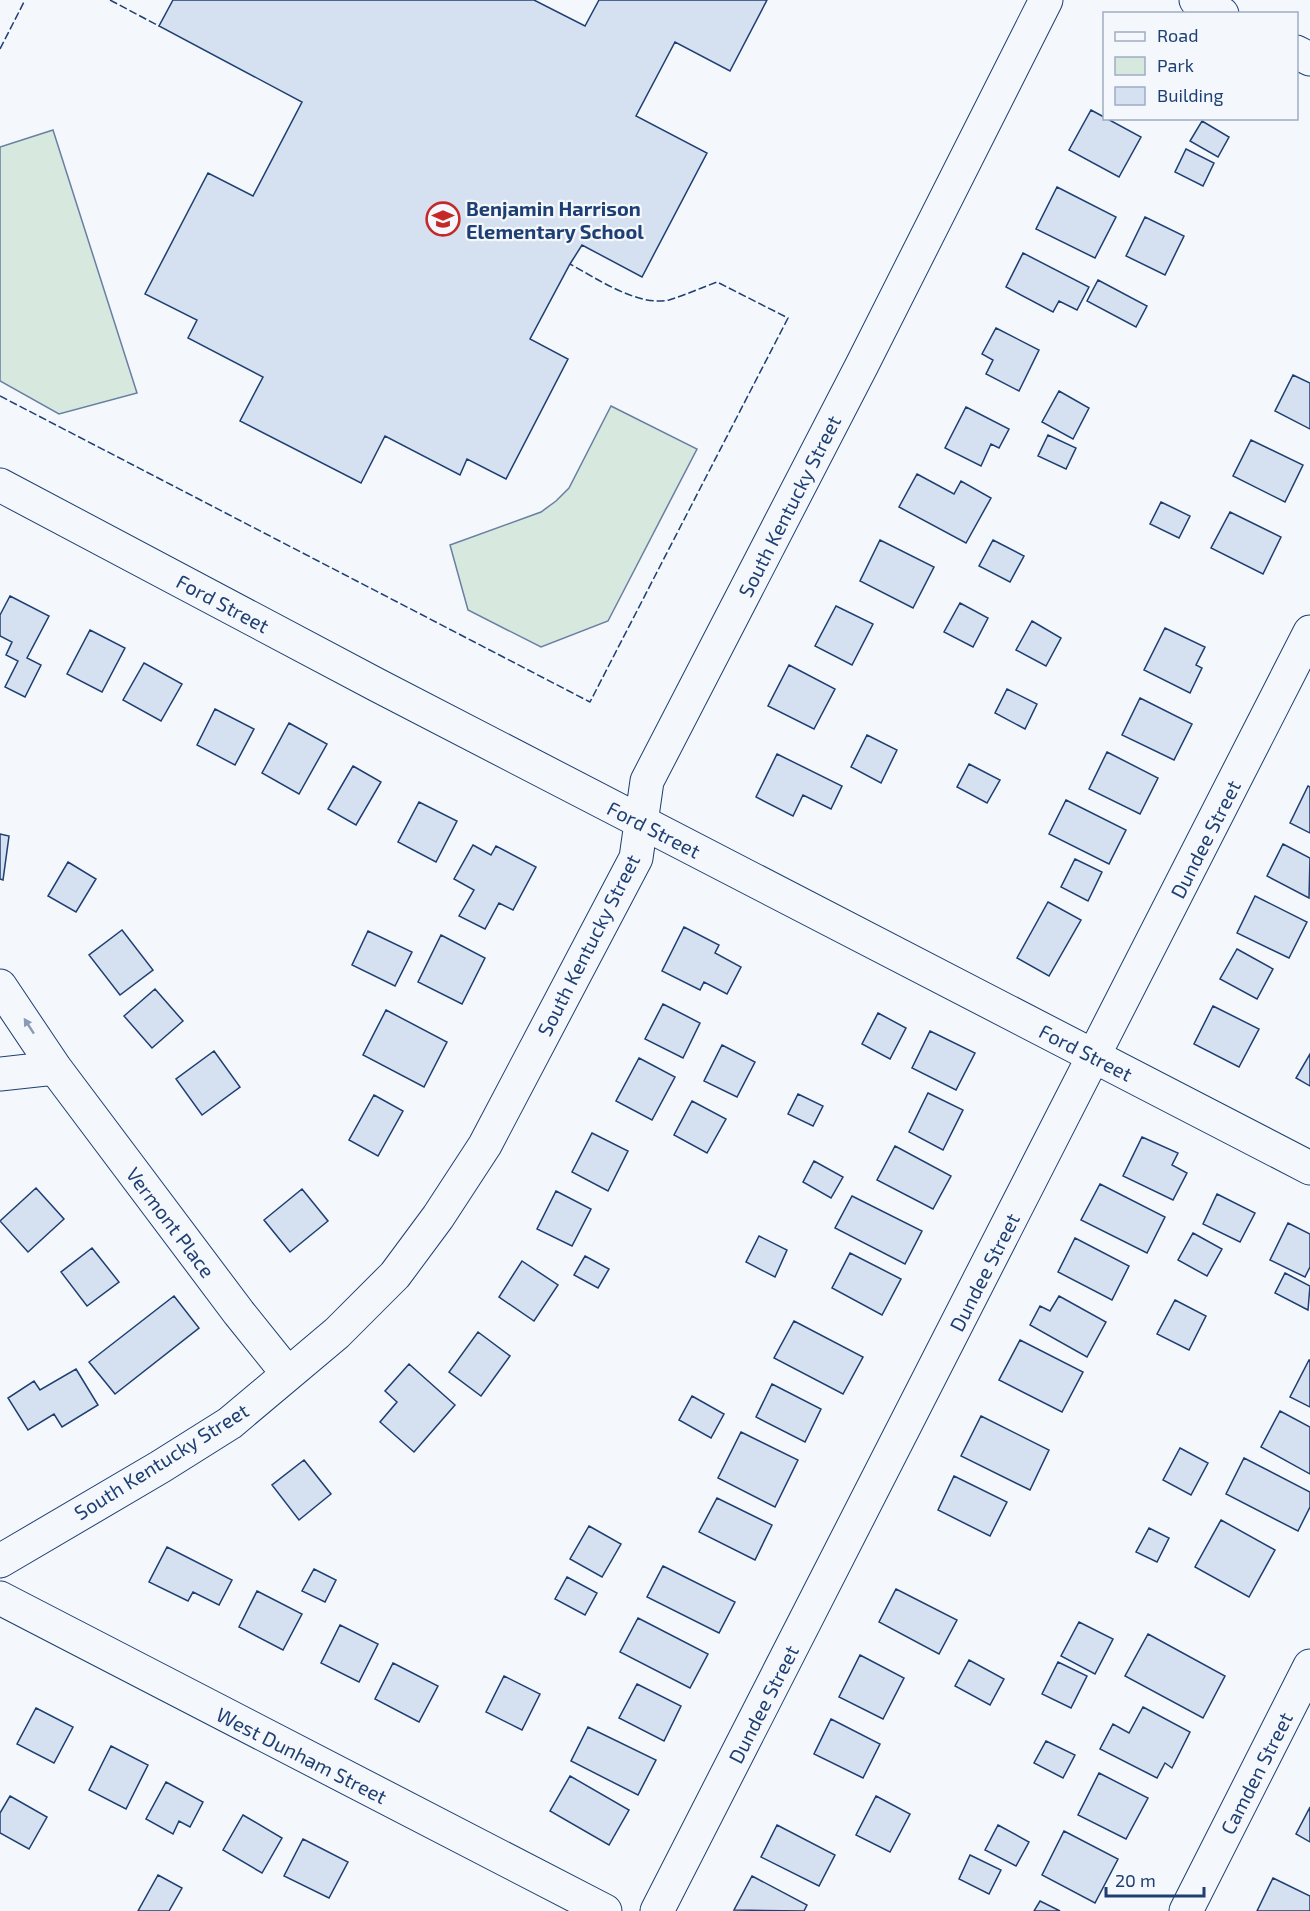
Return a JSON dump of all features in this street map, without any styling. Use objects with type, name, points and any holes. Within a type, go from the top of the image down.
[{"type":"street","name":"South Kentucky Street","points":[[0,1560],[160,1467],[230,1423],[337,1332],[395,1275],[438,1217],[485,1145],[636,858],[647,781],[1046,0]]},
{"type":"street","points":[[1196,0],[1218,12]]},
{"type":"street","name":"Ford Street","points":[[0,485],[640,822],[1310,1168]]},
{"type":"street","name":"Dundee Street","points":[[657,1911],[1310,632]]},
{"type":"street","name":"Vermont Place","points":[[0,986],[56,1068],[239,1313],[288,1374]]},
{"type":"street","points":[[0,1074],[56,1068]]},
{"type":"street","name":"West Dunham Street","points":[[0,1598],[605,1911]]},
{"type":"street","name":"Camden Street","points":[[1186,1911],[1310,1666]]},
{"type":"green space","points":[[53,130],[137,393],[59,414],[0,381],[0,147]]},
{"type":"green space","points":[[611,406],[697,449],[608,621],[541,647],[468,610],[450,545],[541,512],[556,501],[569,488]]},
{"type":"building","points":[[173,0],[534,0],[585,26],[599,0],[767,0],[730,71],[675,42],[636,116],[707,153],[642,277],[582,245],[570,264],[530,339],[568,359],[506,479],[467,459],[460,475],[385,436],[361,483],[240,421],[263,377],[188,338],[197,320],[145,294],[208,173],[253,196],[302,102],[159,26]]},
{"type":"building","points":[[1091,110],[1103,116],[1103,120],[1110,120],[1141,137],[1119,177],[1069,150]]},
{"type":"building","points":[[1202,121],[1229,137],[1218,157],[1190,141]]},
{"type":"building","points":[[1186,149],[1214,163],[1203,186],[1175,172]]},
{"type":"building","points":[[1057,187],[1116,217],[1095,258],[1036,229]]},
{"type":"building","points":[[1145,217],[1184,236],[1165,275],[1126,256]]},
{"type":"building","points":[[1023,253],[1089,287],[1077,310],[1059,301],[1053,312],[1006,287]]},
{"type":"building","points":[[1098,280],[1147,306],[1136,327],[1087,301]]},
{"type":"building","points":[[996,328],[1039,350],[1019,391],[986,374],[993,360],[982,354]]},
{"type":"building","points":[[1293,375],[1310,383],[1310,429],[1275,411]]},
{"type":"building","points":[[1059,391],[1089,408],[1073,439],[1042,422]]},
{"type":"building","points":[[966,407],[1009,429],[999,448],[991,444],[981,466],[945,448]]},
{"type":"building","points":[[1048,435],[1076,448],[1066,469],[1038,456]]},
{"type":"building","points":[[1251,440],[1303,465],[1285,502],[1233,476]]},
{"type":"building","points":[[917,474],[954,494],[961,481],[991,498],[966,543],[899,507]]},
{"type":"building","points":[[1161,502],[1190,516],[1179,538],[1150,524]]},
{"type":"building","points":[[1230,512],[1281,537],[1263,574],[1211,548]]},
{"type":"building","points":[[880,540],[934,567],[913,608],[860,581]]},
{"type":"building","points":[[993,540],[1024,556],[1010,582],[979,566]]},
{"type":"building","points":[[10,596],[49,616],[27,658],[41,665],[25,697],[5,687],[18,661],[6,655],[12,642],[0,636],[0,615]]},
{"type":"building","points":[[960,603],[988,618],[973,647],[944,632]]},
{"type":"building","points":[[836,606],[873,624],[852,665],[815,646]]},
{"type":"building","points":[[1032,621],[1061,638],[1046,666],[1016,650]]},
{"type":"building","points":[[1165,628],[1205,647],[1196,665],[1202,668],[1190,693],[1144,670]]},
{"type":"building","points":[[90,630],[125,648],[102,692],[67,674]]},
{"type":"building","points":[[144,663],[182,684],[161,721],[123,700]]},
{"type":"building","points":[[789,665],[835,689],[814,729],[768,706]]},
{"type":"building","points":[[1007,689],[1037,704],[1025,729],[995,713]]},
{"type":"building","points":[[1140,698],[1192,724],[1174,760],[1122,735]]},
{"type":"building","points":[[215,709],[254,729],[235,765],[197,745]]},
{"type":"building","points":[[289,723],[327,744],[299,794],[262,773]]},
{"type":"building","points":[[867,735],[897,750],[881,783],[851,767]]},
{"type":"building","points":[[1107,752],[1158,778],[1140,814],[1089,789]]},
{"type":"building","points":[[777,754],[842,786],[831,809],[803,795],[793,816],[756,797]]},
{"type":"building","points":[[969,764],[1000,780],[987,803],[957,787]]},
{"type":"building","points":[[353,766],[381,782],[356,825],[328,809]]},
{"type":"building","points":[[1308,786],[1310,787],[1310,833],[1290,823]]},
{"type":"building","points":[[1066,800],[1126,830],[1109,864],[1049,834]]},
{"type":"building","points":[[419,802],[457,821],[436,862],[398,842]]},
{"type":"building","points":[[0,834],[9,836],[3,880],[0,879]]},
{"type":"building","points":[[1283,844],[1310,858],[1309,898],[1267,876]]},
{"type":"building","points":[[473,845],[491,855],[496,846],[536,867],[513,910],[499,903],[485,929],[459,916],[474,890],[454,879]]},
{"type":"building","points":[[1075,859],[1102,872],[1088,901],[1061,887]]},
{"type":"building","points":[[68,862],[96,879],[76,912],[48,896]]},
{"type":"building","points":[[1255,896],[1307,922],[1289,958],[1237,933]]},
{"type":"building","points":[[1048,902],[1081,920],[1049,976],[1017,958]]},
{"type":"building","points":[[684,927],[719,945],[715,953],[741,967],[727,994],[704,982],[700,990],[662,971]]},
{"type":"building","points":[[122,930],[153,970],[120,995],[89,955]]},
{"type":"building","points":[[368,931],[412,952],[395,986],[352,965]]},
{"type":"building","points":[[441,935],[485,958],[462,1004],[418,982]]},
{"type":"building","points":[[1237,949],[1273,969],[1257,999],[1220,979]]},
{"type":"building","points":[[155,989],[183,1021],[152,1048],[124,1016]]},
{"type":"building","points":[[663,1004],[700,1023],[683,1058],[645,1039]]},
{"type":"building","points":[[1213,1006],[1259,1029],[1239,1067],[1194,1044]]},
{"type":"building","points":[[386,1010],[447,1042],[424,1087],[363,1055]]},
{"type":"building","points":[[878,1013],[906,1028],[890,1059],[862,1044]]},
{"type":"building","points":[[930,1031],[975,1053],[956,1090],[912,1068]]},
{"type":"building","points":[[722,1045],[755,1062],[737,1097],[704,1081]]},
{"type":"building","points":[[214,1051],[240,1087],[202,1115],[176,1079]]},
{"type":"building","points":[[1310,1054],[1310,1086],[1296,1078]]},
{"type":"building","points":[[639,1058],[675,1077],[652,1120],[616,1101]]},
{"type":"building","points":[[928,1093],[963,1110],[943,1150],[909,1132]]},
{"type":"building","points":[[798,1094],[823,1106],[813,1126],[788,1114]]},
{"type":"building","points":[[374,1095],[403,1111],[378,1156],[349,1140]]},
{"type":"building","points":[[692,1101],[726,1119],[707,1153],[674,1135]]},
{"type":"building","points":[[592,1133],[628,1151],[608,1191],[572,1172]]},
{"type":"building","points":[[1142,1137],[1178,1153],[1172,1165],[1187,1173],[1173,1200],[1123,1176]]},
{"type":"building","points":[[895,1146],[951,1176],[933,1209],[877,1180]]},
{"type":"building","points":[[814,1161],[843,1177],[831,1198],[803,1182]]},
{"type":"building","points":[[1100,1184],[1165,1217],[1147,1253],[1081,1220]]},
{"type":"building","points":[[36,1188],[64,1219],[28,1252],[0,1221]]},
{"type":"building","points":[[302,1189],[328,1221],[290,1252],[264,1220]]},
{"type":"building","points":[[556,1191],[591,1209],[572,1246],[537,1229]]},
{"type":"building","points":[[1217,1194],[1255,1213],[1240,1242],[1203,1224]]},
{"type":"building","points":[[852,1196],[922,1231],[905,1264],[835,1228]]},
{"type":"building","points":[[1288,1223],[1310,1234],[1310,1267],[1305,1277],[1270,1260]]},
{"type":"building","points":[[1193,1233],[1222,1249],[1207,1276],[1178,1260]]},
{"type":"building","points":[[759,1236],[787,1250],[775,1277],[746,1262]]},
{"type":"building","points":[[1075,1238],[1129,1266],[1112,1300],[1058,1272]]},
{"type":"building","points":[[92,1248],[119,1282],[87,1306],[61,1272]]},
{"type":"building","points":[[850,1253],[901,1279],[882,1315],[832,1288]]},
{"type":"building","points":[[585,1256],[609,1269],[598,1288],[574,1275]]},
{"type":"building","points":[[522,1261],[558,1285],[534,1321],[499,1297]]},
{"type":"building","points":[[1285,1273],[1310,1286],[1308,1310],[1275,1293]]},
{"type":"building","points":[[174,1296],[199,1328],[115,1394],[89,1362]]},
{"type":"building","points":[[1059,1296],[1106,1322],[1087,1357],[1030,1325],[1040,1306],[1050,1311]]},
{"type":"building","points":[[1175,1300],[1206,1316],[1189,1350],[1157,1334]]},
{"type":"building","points":[[794,1321],[863,1357],[843,1394],[774,1358]]},
{"type":"building","points":[[478,1332],[510,1356],[481,1396],[449,1372]]},
{"type":"building","points":[[1020,1340],[1083,1372],[1062,1412],[999,1380]]},
{"type":"building","points":[[1310,1360],[1310,1407],[1290,1397]]},
{"type":"building","points":[[409,1364],[455,1405],[414,1452],[380,1422],[397,1402],[385,1391]]},
{"type":"building","points":[[76,1369],[98,1405],[62,1427],[54,1414],[28,1430],[8,1398],[34,1381],[40,1390]]},
{"type":"building","points":[[772,1384],[821,1409],[805,1442],[756,1417]]},
{"type":"building","points":[[692,1396],[724,1414],[711,1438],[679,1420]]},
{"type":"building","points":[[1280,1411],[1310,1427],[1310,1474],[1261,1447]]},
{"type":"building","points":[[981,1416],[1049,1450],[1030,1490],[961,1456]]},
{"type":"building","points":[[741,1432],[798,1460],[775,1507],[718,1478]]},
{"type":"building","points":[[1180,1448],[1208,1463],[1191,1495],[1163,1480]]},
{"type":"building","points":[[1244,1458],[1310,1492],[1310,1507],[1298,1531],[1226,1494]]},
{"type":"building","points":[[304,1460],[331,1494],[299,1520],[272,1485]]},
{"type":"building","points":[[954,1476],[1007,1502],[990,1536],[938,1510]]},
{"type":"building","points":[[717,1498],[772,1525],[755,1560],[699,1532]]},
{"type":"building","points":[[1221,1520],[1275,1550],[1249,1597],[1195,1567]]},
{"type":"building","points":[[589,1526],[621,1544],[602,1577],[570,1559]]},
{"type":"building","points":[[1149,1528],[1169,1538],[1157,1562],[1136,1552]]},
{"type":"building","points":[[167,1547],[232,1580],[219,1605],[193,1592],[188,1601],[149,1582]]},
{"type":"building","points":[[663,1566],[735,1602],[719,1633],[647,1597]]},
{"type":"building","points":[[314,1569],[336,1580],[325,1602],[302,1591]]},
{"type":"building","points":[[567,1577],[597,1593],[585,1615],[555,1599]]},
{"type":"building","points":[[896,1589],[957,1620],[939,1654],[879,1622]]},
{"type":"building","points":[[257,1591],[302,1614],[283,1650],[239,1627]]},
{"type":"building","points":[[638,1618],[708,1654],[690,1688],[620,1652]]},
{"type":"building","points":[[1079,1622],[1113,1639],[1095,1674],[1061,1656]]},
{"type":"building","points":[[340,1625],[378,1644],[359,1682],[321,1663]]},
{"type":"building","points":[[1148,1634],[1225,1676],[1203,1718],[1125,1676]]},
{"type":"building","points":[[860,1655],[904,1678],[883,1719],[839,1697]]},
{"type":"building","points":[[969,1660],[1004,1679],[990,1705],[955,1686]]},
{"type":"building","points":[[1058,1662],[1087,1676],[1071,1708],[1042,1694]]},
{"type":"building","points":[[393,1663],[438,1686],[419,1722],[375,1699]]},
{"type":"building","points":[[504,1676],[540,1694],[522,1730],[486,1712]]},
{"type":"building","points":[[637,1684],[681,1706],[664,1741],[619,1718]]},
{"type":"building","points":[[1143,1707],[1190,1732],[1172,1768],[1165,1763],[1157,1778],[1100,1749],[1113,1724],[1129,1733]]},
{"type":"building","points":[[36,1708],[73,1727],[54,1763],[17,1744]]},
{"type":"building","points":[[831,1719],[880,1744],[863,1778],[814,1754]]},
{"type":"building","points":[[588,1727],[656,1760],[638,1795],[571,1761]]},
{"type":"building","points":[[1046,1741],[1075,1755],[1063,1778],[1034,1763]]},
{"type":"building","points":[[111,1746],[148,1765],[126,1809],[89,1790]]},
{"type":"building","points":[[1099,1773],[1148,1798],[1126,1839],[1078,1815]]},
{"type":"building","points":[[570,1776],[629,1810],[609,1845],[550,1811]]},
{"type":"building","points":[[166,1782],[203,1802],[190,1827],[179,1821],[173,1834],[146,1819]]},
{"type":"building","points":[[10,1796],[47,1817],[29,1849],[0,1833],[0,1813]]},
{"type":"building","points":[[876,1796],[910,1814],[890,1852],[856,1835]]},
{"type":"building","points":[[1310,1807],[1310,1842],[1296,1834]]},
{"type":"building","points":[[243,1815],[282,1838],[262,1873],[223,1850]]},
{"type":"building","points":[[777,1825],[835,1855],[819,1886],[761,1857]]},
{"type":"building","points":[[998,1825],[1029,1842],[1016,1866],[985,1850]]},
{"type":"building","points":[[1064,1831],[1118,1859],[1095,1903],[1042,1875]]},
{"type":"building","points":[[303,1839],[348,1862],[329,1898],[284,1876]]},
{"type":"building","points":[[970,1855],[1001,1870],[989,1894],[959,1879]]},
{"type":"building","points":[[158,1875],[182,1888],[169,1911],[138,1911]]},
{"type":"building","points":[[752,1876],[807,1905],[804,1911],[734,1910]]},
{"type":"building","points":[[1273,1878],[1310,1896],[1310,1911],[1257,1911]]},
{"type":"building","points":[[1040,1901],[1060,1911],[1034,1911]]},
{"type":"fence","points":[[0,49],[25,0]]},
{"type":"fence","points":[[110,0],[159,26]]},
{"type":"fence","points":[[0,396],[590,702],[788,318],[717,282],[669,300],[657,301],[618,290],[570,264]]},
{"type":"place","name":"Benjamin Harrison Elementary School","points":[[443,219]]}]
